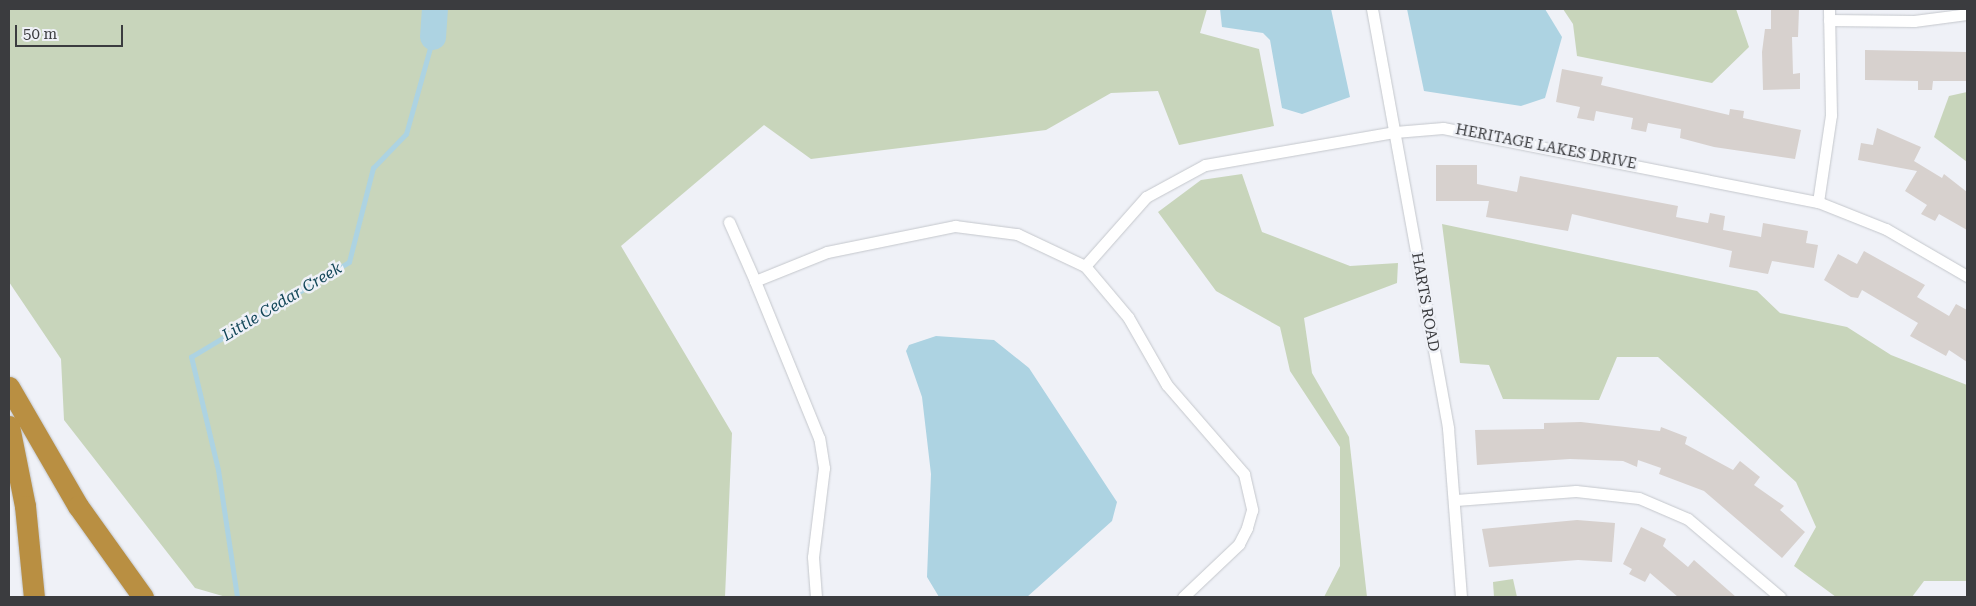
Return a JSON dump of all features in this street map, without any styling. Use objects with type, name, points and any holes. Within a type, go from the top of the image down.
[{"type":"highway","points":[[9,387],[78,506],[143,597]]},
{"type":"highway","points":[[9,426],[25,506],[34,597]]},
{"type":"street","name":"HARTS ROAD","points":[[1372,9],[1448,428],[1456,500],[1461,597]]},
{"type":"street","points":[[1818,202],[1829,144],[1829,14],[1914,21],[1967,14]]},
{"type":"street","name":"HERITAGE LAKES DRIVE","points":[[1084,266],[1146,197],[1176,178],[1232,158],[1394,132],[1464,130],[1818,202],[1886,229],[1967,276]]},
{"type":"street","points":[[729,222],[811,414],[824,468],[813,557],[816,597]]},
{"type":"street","points":[[755,281],[827,252],[954,226],[1017,234],[1084,266],[1128,317],[1167,385],[1244,474],[1250,492],[1252,510],[1239,544],[1183,597]]},
{"type":"street","points":[[1456,500],[1576,491],[1639,498],[1688,519],[1780,597]]},
{"type":"green space","points":[[9,9],[1207,9],[1200,33],[1259,49],[1274,126],[1179,145],[1158,91],[1111,93],[1046,130],[811,159],[764,125],[621,246],[732,433],[725,597],[226,597],[195,588],[64,420],[61,359],[9,282]]},
{"type":"green space","points":[[1563,9],[1736,9],[1749,47],[1712,83],[1577,56],[1573,24]]},
{"type":"green space","points":[[1967,92],[1967,162],[1934,137],[1949,96]]},
{"type":"green space","points":[[1242,174],[1262,232],[1350,266],[1398,263],[1397,283],[1304,318],[1312,373],[1349,437],[1367,597],[1324,597],[1340,566],[1340,447],[1290,371],[1280,327],[1216,291],[1158,212],[1201,180]]},
{"type":"green space","points":[[1442,224],[1757,291],[1780,313],[1847,327],[1891,355],[1967,385],[1967,581],[1924,581],[1912,597],[1836,597],[1794,566],[1816,527],[1796,482],[1658,357],[1617,357],[1599,400],[1503,399],[1489,365],[1460,363]]},
{"type":"green space","points":[[1513,579],[1517,597],[1494,597],[1493,582]]},
{"type":"water","points":[[1220,9],[1331,9],[1350,97],[1302,114],[1282,108],[1270,40],[1263,33],[1222,27]]},
{"type":"water","points":[[1407,9],[1545,9],[1562,37],[1545,98],[1521,106],[1424,91]]},
{"type":"water","points":[[936,336],[994,340],[1029,368],[1117,502],[1112,521],[1027,597],[939,597],[927,577],[931,474],[922,397],[906,351],[909,345]]},
{"type":"building","points":[[1771,9],[1799,9],[1798,37],[1792,37],[1793,74],[1800,73],[1800,89],[1763,90],[1762,52],[1765,29],[1771,29]]},
{"type":"building","points":[[1865,50],[1967,52],[1967,81],[1933,81],[1932,90],[1918,90],[1918,81],[1865,80]]},
{"type":"building","points":[[1562,69],[1603,77],[1601,85],[1729,115],[1730,109],[1744,111],[1743,118],[1801,130],[1795,159],[1714,147],[1680,138],[1681,129],[1648,123],[1646,132],[1631,129],[1633,118],[1596,111],[1594,121],[1577,118],[1580,107],[1556,102]]},
{"type":"building","points":[[1877,128],[1921,147],[1914,161],[1942,178],[1944,174],[1967,192],[1967,230],[1939,214],[1935,221],[1921,214],[1927,205],[1905,191],[1917,171],[1858,160],[1861,143],[1873,145]]},
{"type":"building","points":[[1436,165],[1477,165],[1477,184],[1517,192],[1520,176],[1678,206],[1676,217],[1708,223],[1710,213],[1725,216],[1723,230],[1761,237],[1763,223],[1808,231],[1806,243],[1818,245],[1814,268],[1772,261],[1768,274],[1729,267],[1732,251],[1572,214],[1568,231],[1486,217],[1489,201],[1436,201]]},
{"type":"building","points":[[1864,251],[1925,285],[1917,297],[1949,316],[1956,304],[1967,310],[1967,362],[1949,350],[1946,356],[1910,336],[1918,323],[1862,290],[1858,298],[1851,297],[1824,280],[1838,254],[1857,264]]},
{"type":"building","points":[[1581,422],[1660,431],[1661,427],[1687,437],[1685,444],[1733,470],[1740,461],[1760,477],[1754,485],[1784,506],[1780,510],[1805,532],[1782,558],[1704,491],[1659,474],[1661,468],[1638,460],[1637,467],[1623,461],[1570,459],[1477,465],[1475,430],[1544,429],[1544,423]]},
{"type":"building","points":[[1577,520],[1615,523],[1612,562],[1578,560],[1489,567],[1482,529]]},
{"type":"building","points":[[1641,527],[1666,539],[1663,546],[1688,567],[1694,560],[1736,597],[1678,597],[1650,573],[1645,582],[1629,574],[1632,569],[1623,564]]},
{"type":"waterway","name":"Little Cedar Creek","points":[[433,37],[435,9]]},
{"type":"waterway","name":"Little Cedar Creek","points":[[237,597],[218,470],[191,357],[349,262],[373,168],[406,134],[433,37]]}]
